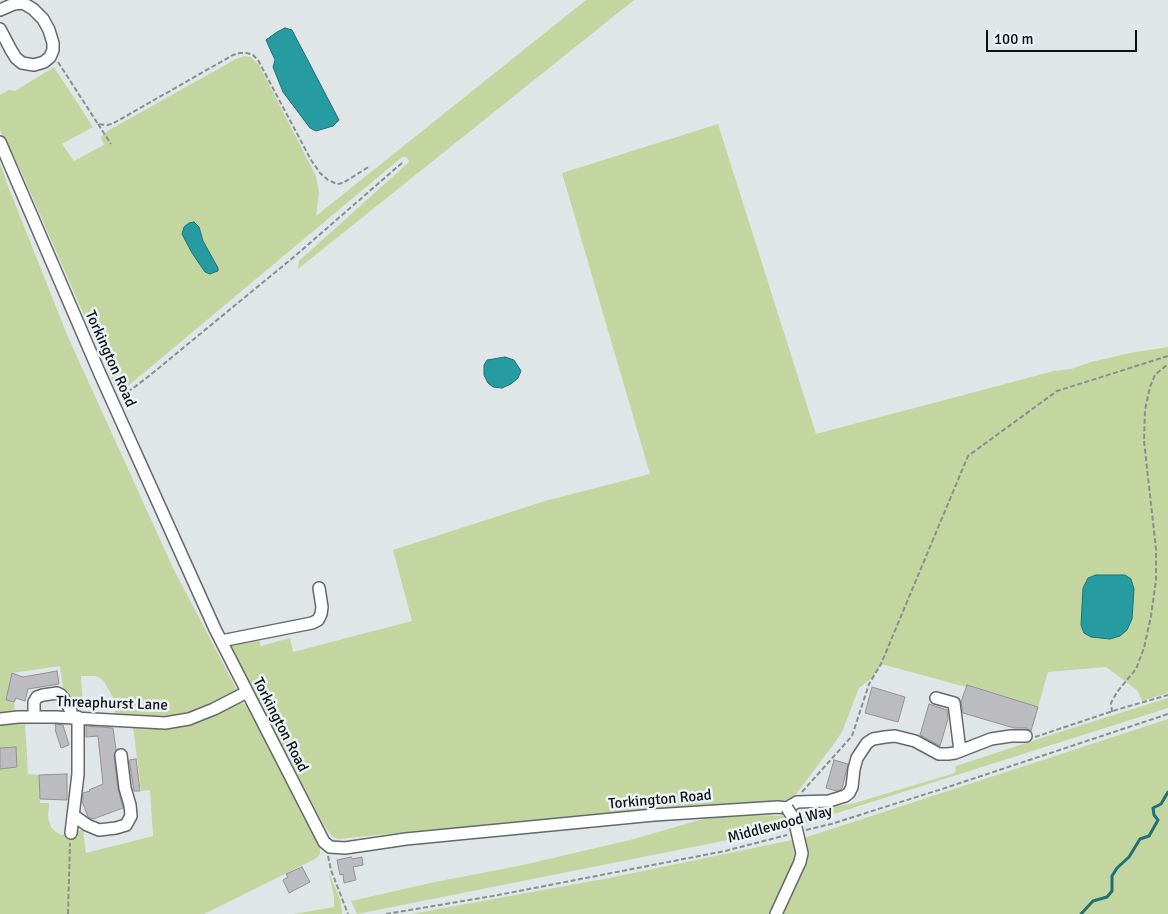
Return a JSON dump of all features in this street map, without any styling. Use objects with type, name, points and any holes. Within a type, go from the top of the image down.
[{"type":"street","points":[[0,10],[14,4],[23,3],[33,9],[43,19],[49,30],[53,43],[51,56],[44,62],[34,65],[22,63],[16,58],[0,29]]},
{"type":"street","name":"Torkington Road","points":[[0,142],[108,392],[221,641],[324,842],[330,847],[345,848],[406,839],[654,815],[787,808],[798,802],[829,801],[849,793],[852,787],[857,758],[867,743],[873,739],[895,736],[915,742],[939,754],[960,751]]},
{"type":"street","points":[[221,641],[312,623],[318,620],[322,614],[319,588]]},
{"type":"street","name":"Threaphurst Lane","points":[[0,719],[18,717],[74,717],[165,723],[189,719],[214,709],[246,692]]},
{"type":"street","points":[[34,717],[34,702],[37,697],[57,693],[66,702],[74,717],[78,774],[71,833]]},
{"type":"street","points":[[936,698],[954,703],[960,751],[991,739],[1026,736]]},
{"type":"street","points":[[73,815],[87,825],[99,830],[126,825],[131,816],[121,755]]},
{"type":"street","points":[[776,914],[800,862],[802,853],[794,819],[787,808]]},
{"type":"path","points":[[98,124],[107,126],[112,124],[240,52],[247,53],[258,60],[310,160],[320,173],[328,180],[337,184],[343,183],[370,166]]},
{"type":"path","points":[[51,56],[57,60],[111,144]]},
{"type":"path","points":[[108,392],[127,392],[149,376],[295,256],[403,162]]},
{"type":"path","points":[[800,794],[852,736],[870,684],[881,664],[968,456],[1057,391],[1168,356]]},
{"type":"path","points":[[1112,712],[1111,703],[1117,692],[1136,668],[1142,655],[1151,616],[1156,580],[1156,549],[1144,441],[1145,410],[1150,387],[1155,375],[1168,364]]},
{"type":"path","points":[[1026,736],[1037,737],[1168,695]]},
{"type":"path","name":"Middlewood Way","points":[[802,831],[831,824],[945,788],[1168,714]]},
{"type":"path","points":[[68,914],[71,833]]},
{"type":"path","name":"Middlewood Way","points":[[386,914],[493,896],[725,851],[792,834]]},
{"type":"path","points":[[330,847],[329,863],[348,914]]},
{"type":"green space","points":[[586,0],[634,0],[298,269],[299,261],[409,162],[407,157],[402,157],[128,386],[115,386],[21,171],[0,130],[0,95],[9,90],[15,91],[54,67],[93,127],[62,144],[74,161],[104,145],[101,137],[109,130],[236,59],[244,56],[251,57],[259,65],[316,176],[319,192],[316,216]],"holes":[[[182,234],[202,235],[205,272]]]},
{"type":"green space","points":[[718,124],[816,434],[1054,371],[1071,369],[1091,362],[1130,353],[1168,347],[1168,693],[1142,701],[1137,690],[1106,667],[1048,672],[1038,707],[881,664],[873,677],[859,688],[842,732],[794,797],[789,800],[339,839],[333,837],[322,822],[229,644],[259,641],[261,646],[290,638],[293,652],[412,621],[393,550],[545,501],[650,474],[562,173]],"holes":[[[1125,575],[1120,636],[1111,576]]]},
{"type":"green space","points":[[0,163],[68,337],[173,568],[237,690],[185,715],[164,716],[115,713],[115,701],[103,680],[96,676],[81,676],[83,710],[78,709],[63,689],[60,666],[12,673],[6,700],[14,702],[15,710],[0,713]]},
{"type":"green space","points":[[1168,698],[1168,708],[799,825],[797,812],[851,804],[955,773],[956,766]]},
{"type":"green space","points":[[242,703],[249,710],[320,847],[320,854],[317,858],[204,914],[0,914],[0,769],[17,767],[15,747],[0,748],[0,725],[25,722],[28,774],[39,775],[40,803],[49,803],[48,818],[51,827],[61,835],[83,830],[86,853],[153,836],[150,790],[141,791],[133,726],[165,729],[176,728],[206,719]]},
{"type":"green space","points":[[1168,719],[1168,914],[781,914],[807,863],[808,851],[804,838]]},
{"type":"green space","points":[[720,814],[785,816],[788,828],[357,914],[351,901],[523,865],[634,839]]},
{"type":"green space","points":[[792,840],[795,852],[792,869],[768,914],[411,914],[609,878]]},
{"type":"green space","points":[[328,870],[341,902],[342,914],[294,914],[334,907],[334,896]]},
{"type":"water","points":[[285,28],[292,30],[339,120],[333,126],[316,131],[310,128],[283,92],[273,67],[275,60],[266,40]]},
{"type":"water","points":[[194,222],[199,227],[203,241],[218,271],[210,274],[205,272],[182,234],[184,227]]},
{"type":"water","points":[[505,357],[514,360],[521,371],[518,378],[511,384],[502,388],[493,387],[488,383],[484,375],[484,365],[487,360]]},
{"type":"water","points":[[1096,575],[1125,575],[1131,579],[1134,589],[1132,619],[1127,630],[1120,636],[1110,639],[1091,637],[1084,633],[1081,625],[1083,588],[1088,578]]},
{"type":"building","points":[[57,671],[59,684],[28,689],[25,701],[16,698],[14,702],[6,700],[12,673],[23,677]]},
{"type":"building","points":[[967,685],[1038,707],[1031,731],[1026,728],[1014,728],[963,713],[961,702]]},
{"type":"building","points":[[872,687],[905,697],[898,722],[865,713]]},
{"type":"building","points":[[929,704],[947,710],[948,719],[940,746],[920,735]]},
{"type":"building","points":[[55,724],[63,725],[69,745],[61,748]]},
{"type":"building","points":[[86,726],[113,728],[118,789],[123,808],[93,819],[88,817],[82,801],[83,793],[103,784],[98,736],[86,737]]},
{"type":"building","points":[[16,747],[17,767],[0,769],[0,748]]},
{"type":"building","points":[[136,759],[140,791],[134,791],[129,760]]},
{"type":"building","points":[[834,760],[848,764],[842,789],[837,791],[826,788]]},
{"type":"building","points":[[67,774],[67,800],[40,799],[39,775]]},
{"type":"building","points":[[351,857],[352,859],[362,857],[363,865],[353,867],[356,880],[344,883],[343,874],[340,875],[337,860]]},
{"type":"building","points":[[302,867],[310,882],[289,893],[283,880],[288,877],[286,874]]},
{"type":"waterway","points":[[1081,914],[1093,901],[1107,897],[1112,891],[1112,876],[1117,868],[1129,857],[1140,839],[1149,836],[1158,820],[1154,815],[1153,808],[1161,804],[1168,792]]}]
